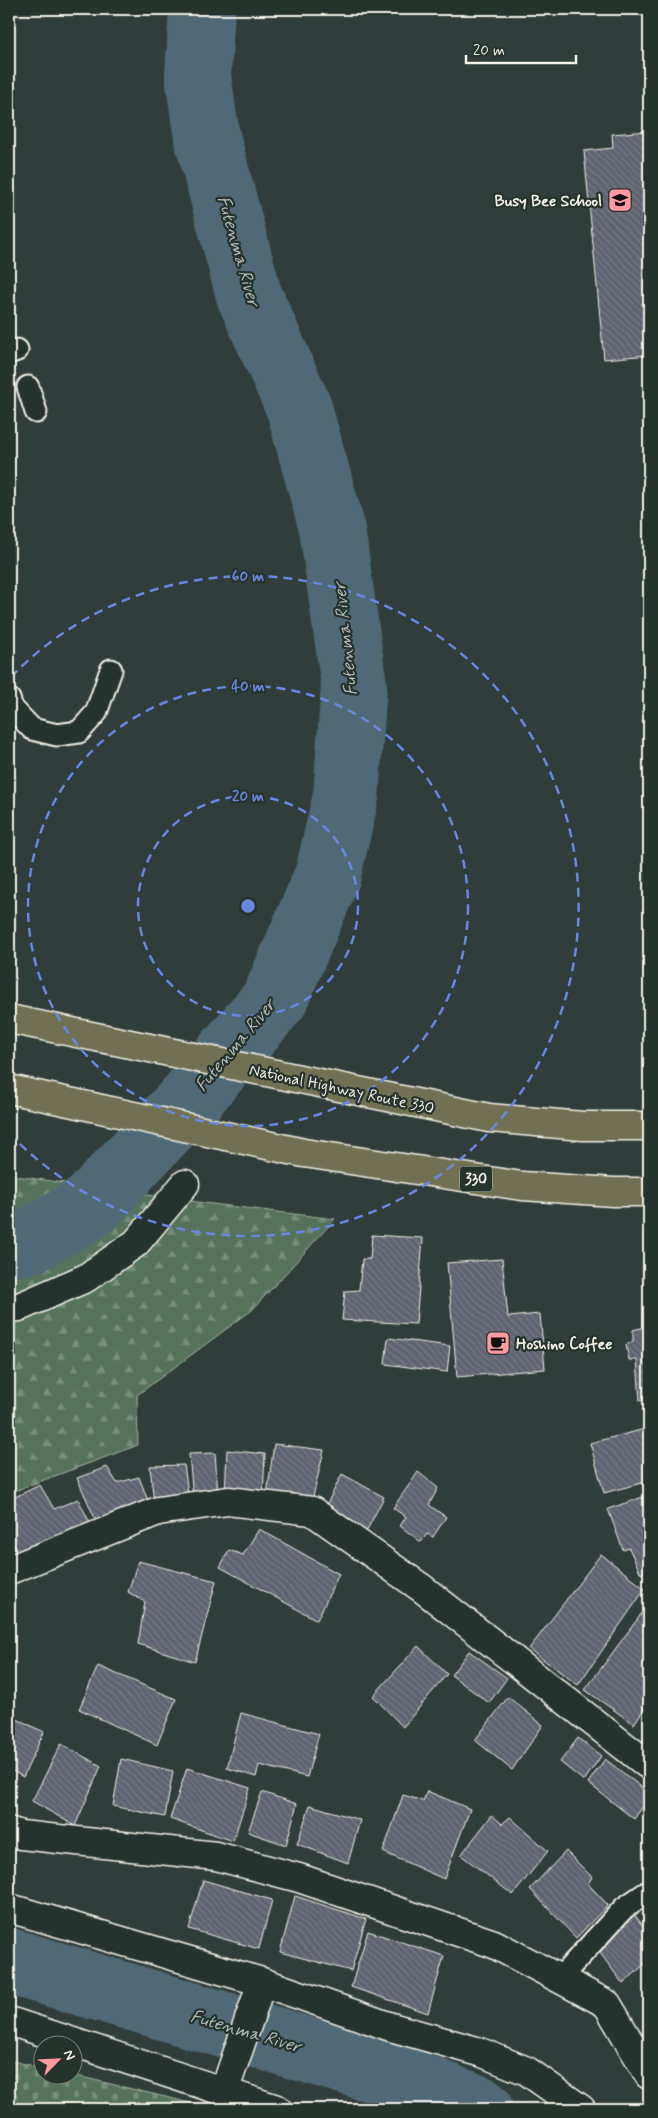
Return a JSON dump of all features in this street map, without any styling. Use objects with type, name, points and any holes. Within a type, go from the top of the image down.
[{"type":"highway","name":"National Highway Route 330","points":[[9,1019],[489,1118],[583,1126],[649,1126]]},
{"type":"highway","name":"330","points":[[11,1089],[304,1153],[522,1186],[613,1192],[649,1192]]},
{"type":"street","points":[[9,1308],[19,1307],[86,1278],[136,1243],[185,1184]]},
{"type":"street","points":[[9,1570],[158,1511],[228,1502],[312,1511],[423,1589],[649,1765]]},
{"type":"street","points":[[9,1831],[21,1835],[216,1856],[290,1876],[494,1944],[607,2004],[649,2075]]},
{"type":"street","points":[[9,1908],[262,1984],[391,2027],[480,2052],[527,2071],[581,2109]]},
{"type":"street","points":[[225,2090],[262,1984]]},
{"type":"street","points":[[9,2021],[225,2090],[277,2109]]},
{"type":"lane","points":[[28,387],[36,412]]},
{"type":"lane","points":[[9,699],[12,708],[32,730],[57,735],[79,732],[96,713],[111,670]]},
{"type":"lane","points":[[559,1979],[624,1908],[649,1891]]},
{"type":"green space","points":[[9,1175],[204,1203],[335,1219],[252,1310],[137,1395],[138,1445],[9,1493]]},
{"type":"green space","points":[[9,2060],[32,2066],[32,2086],[82,2086],[82,2077],[216,2109],[9,2109]]},
{"type":"building","points":[[649,131],[649,355],[604,359],[584,151],[613,148],[612,134]]},
{"type":"building","points":[[372,1235],[423,1238],[416,1324],[342,1320],[345,1291],[359,1290],[362,1259],[370,1259]]},
{"type":"building","name":"Hoshino Coffee","points":[[502,1259],[508,1317],[540,1314],[545,1369],[457,1377],[447,1263]]},
{"type":"building","points":[[649,1326],[649,1399],[640,1401],[637,1360],[629,1360],[626,1345],[633,1341],[633,1330]]},
{"type":"building","points":[[388,1338],[450,1346],[447,1372],[385,1364]]},
{"type":"building","points":[[649,1428],[649,1481],[604,1493],[590,1443]]},
{"type":"building","points":[[274,1444],[324,1450],[312,1501],[267,1495]]},
{"type":"building","points":[[227,1450],[265,1454],[263,1497],[225,1494]]},
{"type":"building","points":[[215,1453],[218,1495],[193,1497],[189,1454]]},
{"type":"building","points":[[184,1465],[189,1500],[154,1503],[150,1466]]},
{"type":"building","points":[[107,1467],[117,1483],[139,1477],[150,1506],[98,1525],[77,1478]]},
{"type":"building","points":[[418,1472],[438,1488],[429,1505],[446,1517],[433,1537],[427,1534],[421,1542],[400,1526],[406,1517],[393,1508]]},
{"type":"building","points":[[342,1474],[384,1497],[365,1534],[323,1512]]},
{"type":"building","points":[[40,1485],[54,1509],[78,1499],[92,1527],[19,1557],[9,1534],[9,1500]]},
{"type":"building","points":[[649,1495],[649,1570],[641,1574],[629,1548],[623,1550],[608,1509]]},
{"type":"building","points":[[259,1529],[339,1574],[317,1620],[220,1567],[229,1550],[243,1555]]},
{"type":"building","points":[[601,1554],[645,1589],[578,1685],[529,1649]]},
{"type":"building","points":[[138,1561],[216,1581],[195,1662],[138,1644],[145,1602],[128,1592]]},
{"type":"building","points":[[645,1609],[649,1612],[649,1701],[634,1724],[585,1690]]},
{"type":"building","points":[[418,1646],[447,1674],[403,1727],[373,1696]]},
{"type":"building","points":[[469,1651],[507,1678],[489,1703],[451,1675]]},
{"type":"building","points":[[98,1666],[176,1699],[157,1745],[79,1709]]},
{"type":"building","points":[[508,1697],[543,1725],[512,1770],[475,1740]]},
{"type":"building","points":[[241,1713],[319,1734],[307,1777],[259,1765],[256,1777],[227,1768]]},
{"type":"building","points":[[9,1715],[44,1732],[23,1777],[9,1769]]},
{"type":"building","points":[[578,1738],[601,1756],[584,1781],[560,1762]]},
{"type":"building","points":[[61,1744],[101,1766],[75,1826],[32,1801]]},
{"type":"building","points":[[121,1759],[173,1771],[165,1817],[113,1806]]},
{"type":"building","points":[[605,1759],[649,1793],[649,1798],[634,1819],[588,1783]]},
{"type":"building","points":[[187,1768],[250,1788],[233,1841],[170,1819]]},
{"type":"building","points":[[427,1791],[470,1809],[444,1879],[383,1852],[403,1795],[423,1801]]},
{"type":"building","points":[[262,1792],[297,1804],[286,1845],[248,1832]]},
{"type":"building","points":[[310,1805],[360,1820],[348,1863],[297,1844]]},
{"type":"building","points":[[492,1815],[502,1824],[510,1817],[548,1851],[513,1895],[461,1855]]},
{"type":"building","points":[[566,1851],[592,1877],[588,1884],[608,1905],[576,1938],[530,1889]]},
{"type":"building","points":[[203,1880],[272,1900],[259,1949],[189,1929]]},
{"type":"building","points":[[295,1896],[366,1919],[351,1971],[280,1952]]},
{"type":"building","points":[[634,1914],[649,1934],[649,1960],[623,1984],[597,1949]]},
{"type":"building","points":[[368,1931],[444,1956],[428,2013],[351,1987]]},
{"type":"waterway","name":"Futenma River","points":[[9,1245],[32,1240],[90,1206],[186,1104],[275,999],[328,874],[346,796],[354,686],[332,528],[299,408],[249,295],[207,137],[198,76],[202,9]]},
{"type":"waterway","name":"Futenma River","points":[[9,1961],[406,2080],[480,2109]]},
{"type":"place","name":"Busy Bee School","points":[[620,200]]},
{"type":"place","name":"Hoshino Coffee","points":[[498,1343]]}]
